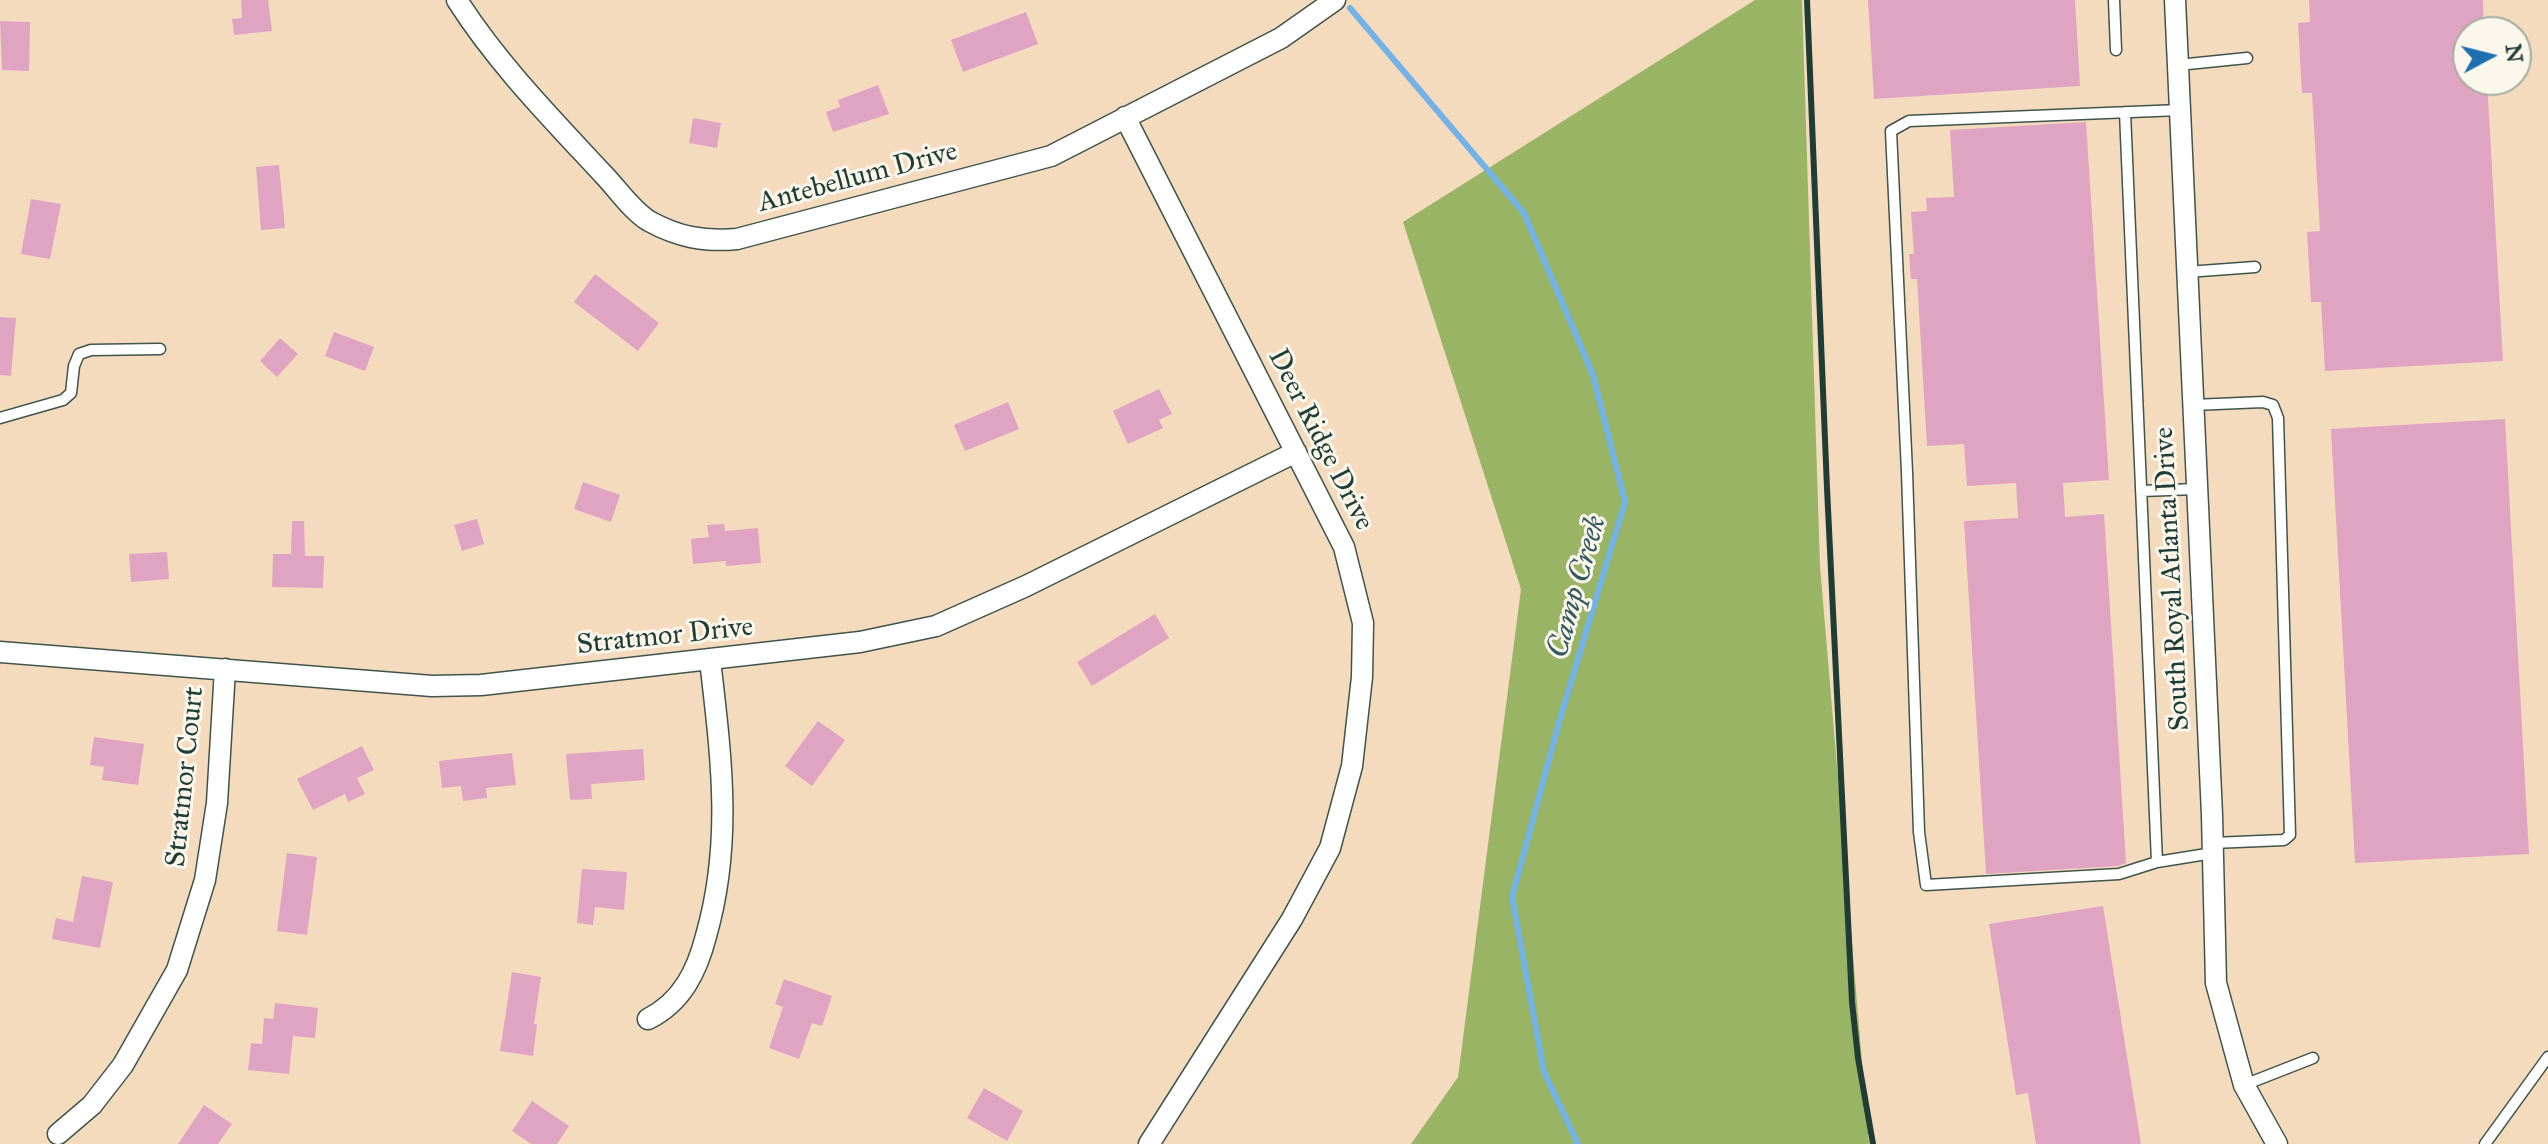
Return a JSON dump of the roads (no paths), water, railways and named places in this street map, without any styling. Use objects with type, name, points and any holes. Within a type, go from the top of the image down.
[{"type":"street","name":"Antebellum Drive","points":[[457,0],[472,23],[541,107],[646,219],[688,238],[712,241],[737,239],[1051,156],[1281,38],[1335,0]]},
{"type":"street","name":"South Royal Atlanta Drive","points":[[2175,0],[2213,848],[2216,983],[2244,1085],[2277,1144]]},
{"type":"street","name":"Deer Ridge Drive","points":[[1125,117],[1344,547],[1363,623],[1362,677],[1352,766],[1330,848],[1292,919],[1149,1144]]},
{"type":"street","name":"Stratmor Drive","points":[[0,652],[432,686],[481,685],[860,642],[936,626],[1026,586],[1296,452]]},
{"type":"street","points":[[648,1019],[664,1011],[682,993],[700,960],[716,903],[724,848],[724,781],[710,660]]},
{"type":"street","name":"Stratmor Court","points":[[58,1134],[92,1105],[123,1065],[177,970],[205,880],[217,803],[225,669]]},
{"type":"lane","points":[[2114,0],[2116,50]]},
{"type":"lane","points":[[2178,65],[2247,58]]},
{"type":"lane","points":[[2180,110],[1909,121],[1891,131],[1919,832],[1926,885],[2119,874],[2213,848],[2284,840],[2290,835],[2278,418],[2273,405],[2263,402],[2193,405]]},
{"type":"lane","points":[[2125,112],[2157,862]]},
{"type":"lane","points":[[2187,272],[2255,267]]},
{"type":"lane","points":[[0,418],[63,400],[71,393],[74,366],[79,354],[91,350],[160,349]]},
{"type":"lane","points":[[2141,491],[2197,489]]},
{"type":"lane","points":[[2485,1144],[2548,1057]]},
{"type":"lane","points":[[2244,1085],[2313,1058]]},
{"type":"waterway","name":"Camp Creek","points":[[1350,8],[1524,213],[1593,375],[1625,502],[1560,719],[1512,897],[1544,1072],[1578,1144]]},
{"type":"railway","points":[[1807,0],[1852,1002],[1873,1144]]}]
